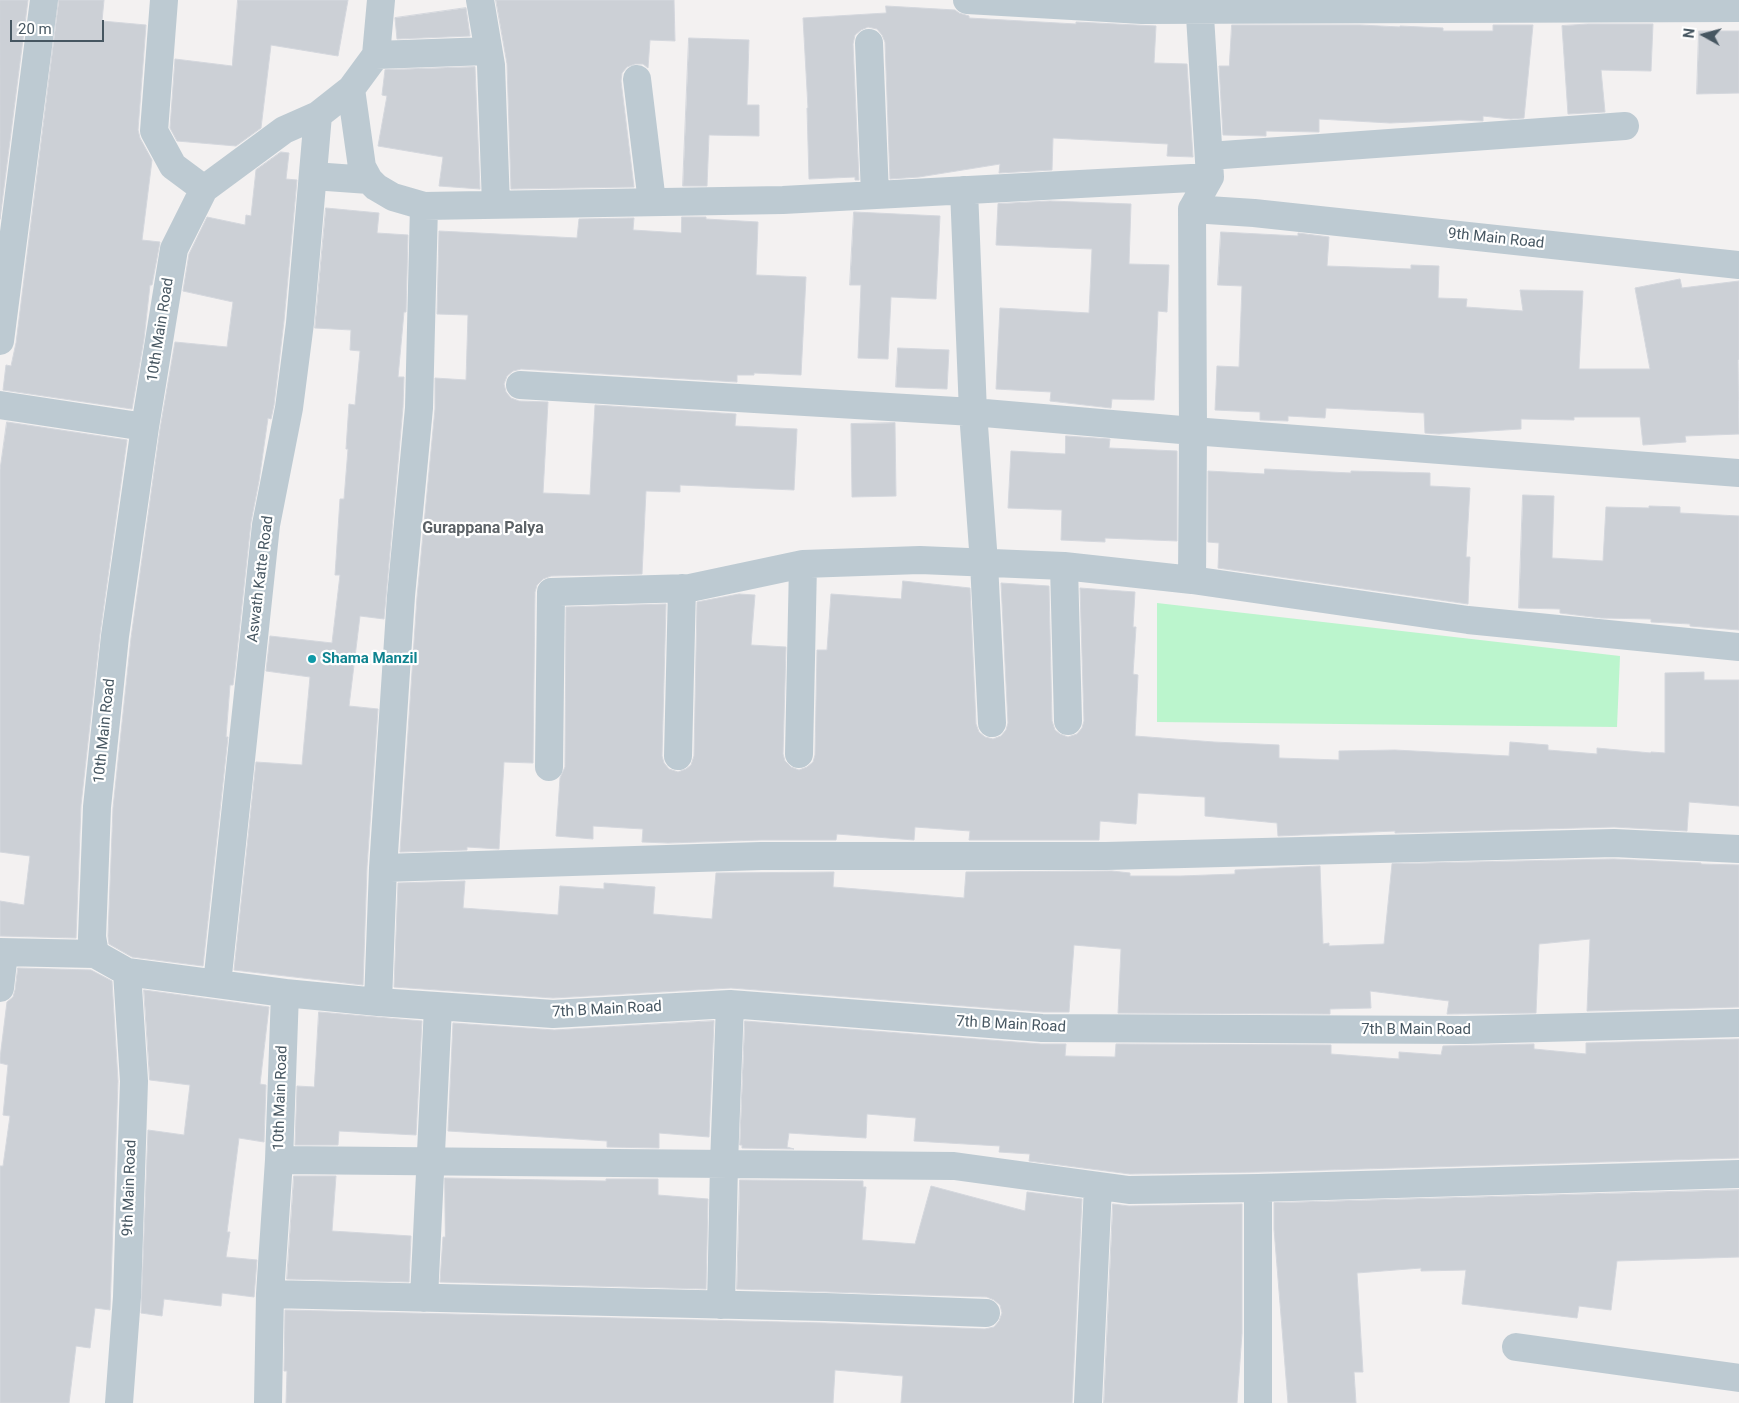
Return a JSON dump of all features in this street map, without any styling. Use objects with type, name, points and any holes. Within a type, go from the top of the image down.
[{"type":"street","points":[[0,342],[44,0]]},
{"type":"street","points":[[164,0],[154,131],[173,166],[204,190]]},
{"type":"street","points":[[382,0],[376,55],[488,51]]},
{"type":"street","points":[[480,0],[491,65],[496,205]]},
{"type":"street","points":[[967,0],[1142,10],[1199,5],[1739,8]]},
{"type":"street","points":[[1192,580],[1192,209],[1209,166],[1199,5]]},
{"type":"street","points":[[869,43],[875,194]]},
{"type":"street","name":"10th Main Road","points":[[95,954],[92,937],[97,807],[115,636],[145,426],[174,249],[204,190],[284,130],[318,115],[351,89],[376,55]]},
{"type":"street","points":[[637,79],[652,202]]},
{"type":"street","points":[[351,89],[362,167],[369,180],[376,187],[393,197],[424,206],[783,200],[964,190],[1625,126]]},
{"type":"street","name":"Aswath Katte Road","points":[[217,984],[266,526],[289,408],[300,323],[318,115]]},
{"type":"street","points":[[312,176],[369,180]]},
{"type":"street","points":[[964,190],[973,412],[984,563],[992,723]]},
{"type":"street","points":[[378,1002],[383,868],[401,596],[419,408],[424,206]]},
{"type":"street","name":"9th Main Road","points":[[1192,209],[1254,213],[1739,265]]},
{"type":"street","points":[[520,385],[973,412],[1739,473]]},
{"type":"street","points":[[0,405],[145,426]]},
{"type":"street","points":[[549,767],[551,592],[682,588],[803,564],[920,560],[1064,566],[1192,580],[1468,620],[1739,647]]},
{"type":"street","points":[[799,754],[803,564]]},
{"type":"street","points":[[1064,566],[1068,721]]},
{"type":"street","points":[[678,756],[682,588]]},
{"type":"street","points":[[383,868],[761,856],[1106,856],[1614,843],[1739,849]]},
{"type":"street","points":[[0,988],[2,953],[95,954],[127,972],[285,994]]},
{"type":"street","name":"9th Main Road","points":[[119,1403],[127,1297],[134,1081],[127,972]]},
{"type":"street","name":"10th Main Road","points":[[268,1403],[270,1294],[279,1160],[285,994]]},
{"type":"street","name":"7th B Main Road","points":[[285,994],[553,1014],[730,1004],[1042,1028],[1465,1030],[1739,1023]]},
{"type":"street","points":[[721,1305],[730,1004]]},
{"type":"street","points":[[424,1298],[438,1006]]},
{"type":"street","points":[[279,1160],[954,1166],[1128,1190],[1739,1174]]},
{"type":"street","points":[[1088,1403],[1098,1186]]},
{"type":"street","points":[[1258,1188],[1258,1403]]},
{"type":"street","points":[[270,1294],[986,1312]]},
{"type":"street","points":[[1516,1347],[1739,1378]]},
{"type":"green space","points":[[1157,603],[1620,656],[1617,727],[1157,722]]},
{"type":"building","points":[[0,0],[28,0],[0,219]]},
{"type":"building","points":[[59,0],[104,0],[102,21],[146,25],[138,130],[140,138],[152,160],[142,240],[160,242],[152,285],[150,285],[144,339],[132,409],[3,390],[6,365],[11,366],[16,343]]},
{"type":"building","points":[[238,0],[348,0],[338,56],[271,45],[261,128],[236,146],[177,141],[170,128],[175,59],[232,66]]},
{"type":"building","points":[[496,0],[674,0],[675,41],[650,40],[648,68],[643,64],[635,64],[627,67],[622,73],[621,81],[634,187],[511,189],[507,64]]},
{"type":"building","points":[[886,6],[955,10],[969,16],[969,18],[1156,26],[1154,63],[1187,64],[1193,157],[1167,156],[1168,144],[1053,138],[1052,170],[999,173],[1000,164],[919,177],[890,179],[885,42],[877,29],[868,27],[855,35],[853,44],[859,180],[855,180],[855,177],[809,179],[808,108],[803,18],[886,13]]},
{"type":"building","points":[[466,8],[470,36],[397,39],[395,18]]},
{"type":"building","points":[[1653,24],[1651,71],[1601,70],[1605,112],[1568,114],[1562,26]]},
{"type":"building","points":[[1232,25],[1360,25],[1443,28],[1443,31],[1493,31],[1493,25],[1533,25],[1524,118],[1511,119],[1483,116],[1483,121],[1390,123],[1319,119],[1319,132],[1266,131],[1266,136],[1223,135],[1219,66],[1229,66]]},
{"type":"building","points":[[1699,31],[1739,31],[1739,93],[1697,94]]},
{"type":"building","points":[[689,38],[749,40],[747,105],[759,105],[759,136],[709,135],[707,186],[683,186]]},
{"type":"building","points":[[475,67],[480,189],[439,186],[443,157],[378,146],[387,96],[382,95],[385,70]]},
{"type":"building","points":[[281,152],[289,153],[286,179],[297,180],[284,321],[274,405],[271,419],[268,418],[251,522],[235,670],[233,685],[230,685],[226,737],[228,737],[203,966],[132,957],[109,944],[113,808],[131,638],[160,429],[175,342],[227,347],[233,302],[183,291],[189,254],[207,217],[245,225],[246,215],[251,216],[256,170]]},
{"type":"building","points":[[1050,201],[1131,204],[1129,264],[1169,265],[1167,312],[1158,311],[1154,400],[1112,399],[1111,408],[1050,401],[1051,392],[996,389],[1000,308],[1089,313],[1092,249],[996,245],[998,204]]},
{"type":"building","points":[[326,208],[379,213],[377,233],[408,235],[406,312],[404,312],[398,377],[404,377],[403,407],[384,619],[360,616],[349,706],[378,709],[367,867],[363,985],[234,970],[256,762],[302,765],[310,677],[266,671],[270,636],[332,643],[340,575],[335,575],[340,499],[344,499],[349,404],[355,405],[360,351],[350,350],[351,330],[315,328]]},
{"type":"building","points":[[854,212],[940,216],[936,299],[891,297],[888,359],[858,358],[861,285],[850,285]]},
{"type":"building","points":[[682,217],[706,217],[706,219],[758,222],[756,275],[806,277],[801,375],[754,373],[754,375],[737,375],[737,382],[521,369],[513,371],[507,376],[504,384],[506,392],[511,398],[519,401],[548,402],[543,493],[590,495],[595,405],[736,414],[735,426],[797,429],[794,490],[680,485],[680,492],[646,491],[642,574],[551,576],[543,579],[537,585],[535,592],[533,763],[504,762],[499,849],[467,847],[467,850],[400,852],[417,597],[435,409],[435,378],[466,380],[468,315],[437,314],[439,231],[577,238],[579,219],[634,218],[633,230],[681,233]]},
{"type":"building","points":[[1221,232],[1298,236],[1298,233],[1329,237],[1327,266],[1411,269],[1411,265],[1439,266],[1438,298],[1467,299],[1466,307],[1523,311],[1520,290],[1583,291],[1579,369],[1650,369],[1635,288],[1680,279],[1682,288],[1739,281],[1739,434],[1685,436],[1686,442],[1643,445],[1640,417],[1574,417],[1574,420],[1521,419],[1521,429],[1439,434],[1425,433],[1424,413],[1326,408],[1325,418],[1288,416],[1288,421],[1260,420],[1260,412],[1215,410],[1217,366],[1239,367],[1242,286],[1218,285]]},
{"type":"building","points":[[898,348],[949,350],[947,389],[896,387]]},
{"type":"building","points":[[7,422],[127,440],[100,634],[81,805],[76,938],[0,936],[0,901],[24,905],[30,856],[0,852],[0,470]]},
{"type":"building","points":[[895,423],[896,496],[852,497],[851,424]]},
{"type":"building","points":[[1066,436],[1110,439],[1109,448],[1177,451],[1177,541],[1105,538],[1105,542],[1061,540],[1062,510],[1008,508],[1011,451],[1065,454]]},
{"type":"building","points":[[1265,469],[1351,473],[1351,471],[1430,473],[1430,486],[1470,488],[1466,557],[1470,557],[1468,604],[1218,568],[1219,543],[1208,542],[1208,471],[1264,474]]},
{"type":"building","points":[[1523,495],[1554,496],[1552,558],[1603,561],[1606,507],[1680,507],[1680,513],[1739,516],[1739,630],[1690,626],[1690,624],[1651,622],[1651,619],[1601,618],[1560,613],[1560,609],[1519,608]]},
{"type":"building","points":[[903,581],[970,588],[976,724],[979,732],[985,737],[993,739],[1001,736],[1006,730],[1008,723],[1001,583],[1049,586],[1052,721],[1055,730],[1068,737],[1077,734],[1082,728],[1084,721],[1080,588],[1135,592],[1133,627],[1136,627],[1133,674],[1138,675],[1135,736],[1279,745],[1279,758],[1339,760],[1339,751],[1395,750],[1509,756],[1510,742],[1548,745],[1548,750],[1597,754],[1597,748],[1665,753],[1665,673],[1704,672],[1704,680],[1739,680],[1739,806],[1689,802],[1687,831],[1614,827],[1395,833],[1395,831],[1278,836],[1277,823],[1205,816],[1205,797],[1138,793],[1136,824],[1100,821],[1099,840],[969,840],[970,831],[915,827],[914,840],[837,834],[836,840],[642,842],[643,829],[593,826],[593,839],[556,836],[560,778],[565,767],[566,607],[666,604],[662,756],[664,763],[669,769],[678,772],[691,765],[694,756],[697,602],[739,594],[755,595],[751,645],[786,647],[783,754],[785,761],[791,767],[799,770],[813,762],[815,755],[817,650],[827,650],[831,594],[901,599]]},
{"type":"building","points":[[1614,859],[1739,865],[1739,1007],[1587,1011],[1590,939],[1539,944],[1536,1013],[1447,1014],[1449,1001],[1370,991],[1371,1008],[1330,1009],[1330,1014],[1118,1013],[1121,949],[1074,945],[1069,1012],[1043,1012],[731,988],[553,998],[394,987],[398,883],[465,881],[463,908],[558,915],[560,886],[604,889],[604,883],[655,887],[653,914],[712,919],[716,873],[834,872],[833,887],[964,898],[966,872],[1112,871],[1130,873],[1130,876],[1181,876],[1235,874],[1235,870],[1320,866],[1323,944],[1329,943],[1329,946],[1384,944],[1392,864]]},
{"type":"building","points":[[18,968],[91,970],[112,981],[118,1081],[110,1310],[95,1308],[90,1348],[76,1346],[69,1403],[0,1403],[0,1166],[3,1166],[10,1116],[3,1115],[8,1065],[0,1063],[0,1058],[7,1002],[13,997]]},
{"type":"building","points":[[144,990],[269,1007],[260,1084],[266,1085],[264,1142],[239,1138],[227,1232],[230,1232],[226,1257],[257,1260],[254,1297],[222,1293],[221,1306],[164,1299],[162,1316],[141,1313],[148,1130],[184,1135],[190,1085],[150,1080]]},
{"type":"building","points":[[319,1012],[422,1021],[416,1135],[339,1131],[338,1145],[295,1145],[297,1086],[314,1087]]},
{"type":"building","points":[[714,1021],[709,1137],[659,1133],[659,1148],[607,1147],[607,1141],[448,1131],[453,1023],[554,1030]]},
{"type":"building","points":[[745,1021],[1041,1044],[1066,1044],[1065,1056],[1115,1057],[1116,1044],[1331,1045],[1331,1054],[1399,1059],[1399,1052],[1441,1055],[1443,1046],[1534,1044],[1534,1049],[1586,1054],[1586,1043],[1739,1039],[1739,1158],[1130,1174],[1029,1161],[1030,1154],[999,1152],[1000,1146],[914,1141],[916,1118],[867,1114],[866,1138],[789,1133],[787,1147],[794,1149],[742,1148],[742,1145],[740,1145]]},
{"type":"building","points":[[294,1176],[336,1176],[332,1231],[411,1236],[409,1282],[287,1279]]},
{"type":"building","points":[[445,1178],[606,1181],[606,1179],[658,1179],[658,1195],[708,1199],[706,1289],[440,1282],[443,1237],[445,1237]]},
{"type":"building","points":[[740,1180],[863,1181],[863,1187],[866,1187],[862,1240],[915,1244],[931,1186],[1025,1211],[1027,1192],[1082,1199],[1072,1403],[901,1403],[903,1376],[835,1370],[833,1403],[286,1403],[287,1371],[284,1371],[285,1310],[825,1323],[985,1329],[994,1327],[999,1321],[1002,1313],[1000,1305],[987,1297],[737,1289]]},
{"type":"building","points":[[1739,1190],[1739,1257],[1617,1261],[1611,1310],[1579,1306],[1577,1318],[1462,1304],[1466,1270],[1421,1271],[1421,1268],[1357,1273],[1363,1372],[1354,1372],[1356,1403],[1288,1403],[1274,1229],[1274,1203]]},
{"type":"building","points":[[1113,1204],[1129,1206],[1242,1204],[1242,1333],[1237,1403],[1104,1403]]},
{"type":"place","name":"Shama Manzil","points":[[312,659]]},
{"type":"district","name":"Gurappana Palya","points":[[483,529]]}]
